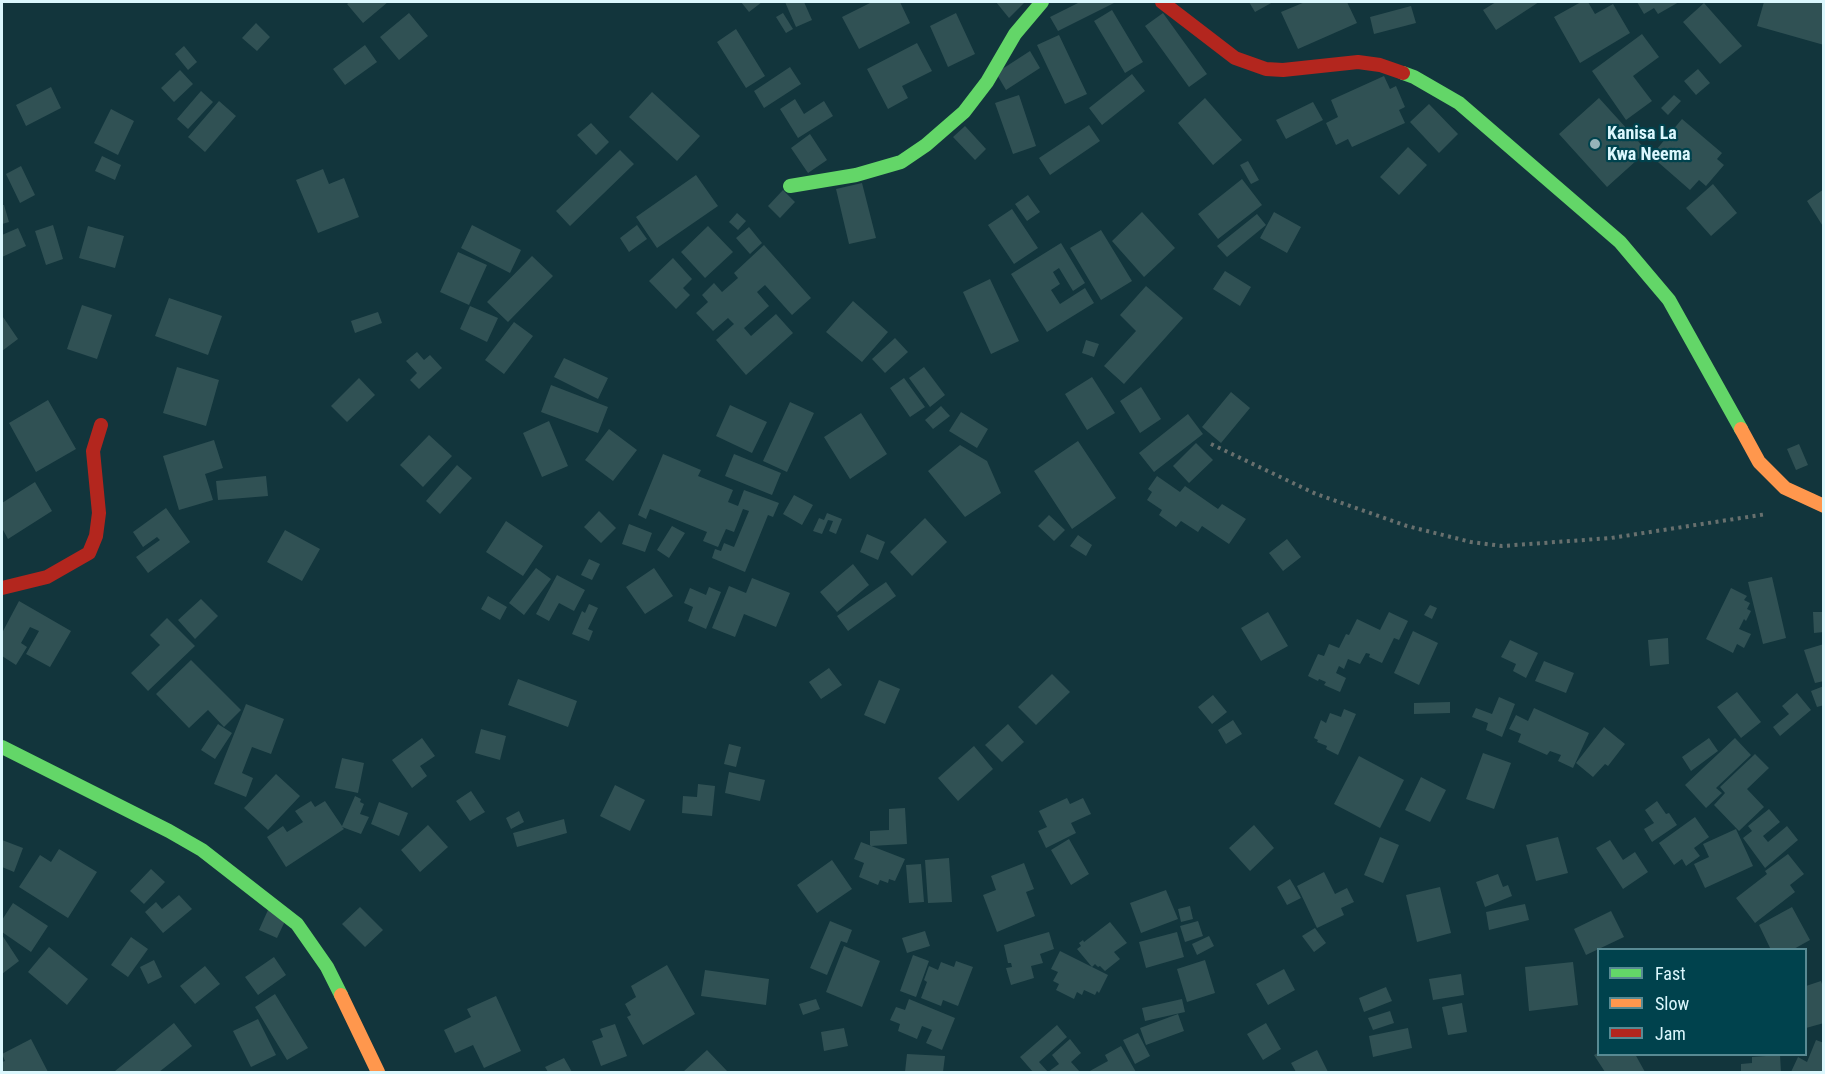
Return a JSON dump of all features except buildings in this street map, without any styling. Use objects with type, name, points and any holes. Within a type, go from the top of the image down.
[{"type":"street","points":[[790,186],[856,175],[901,162],[926,145],[964,112],[987,82],[1015,34],[1042,2]]},
{"type":"street","points":[[1162,2],[1235,58],[1266,69],[1283,70],[1358,62],[1380,65],[1414,77],[1459,103],[1620,242],[1669,300],[1759,462],[1785,488],[1824,506]]},
{"type":"street","points":[[2,588],[47,577],[89,553],[96,536],[99,513],[93,451],[101,425]]},
{"type":"street","points":[[2,747],[202,850],[286,914],[297,924],[327,967],[378,1072]]},
{"type":"path","points":[[1211,444],[1316,494],[1407,526],[1471,542],[1502,546],[1611,538],[1774,513]]},
{"type":"traffic: fast","points":[[790,186],[856,175],[901,162],[926,145],[964,112],[987,82],[1015,34],[1042,2]]},
{"type":"traffic: fast","points":[[1403,73],[1459,103],[1620,242],[1669,300],[1741,429]]},
{"type":"traffic: fast","points":[[2,747],[202,850],[297,924],[327,967],[341,995]]},
{"type":"traffic: slow","points":[[1741,429],[1759,462],[1785,488],[1824,506]]},
{"type":"traffic: slow","points":[[341,995],[378,1072]]},
{"type":"traffic: jam","points":[[1162,2],[1235,58],[1266,69],[1283,70],[1358,62],[1380,65],[1403,73]]},
{"type":"traffic: jam","points":[[2,588],[47,577],[89,553],[96,536],[99,513],[93,451],[101,425]]},
{"type":"place","name":"Kanisa La Kwa Neema","points":[[1595,144]]}]
